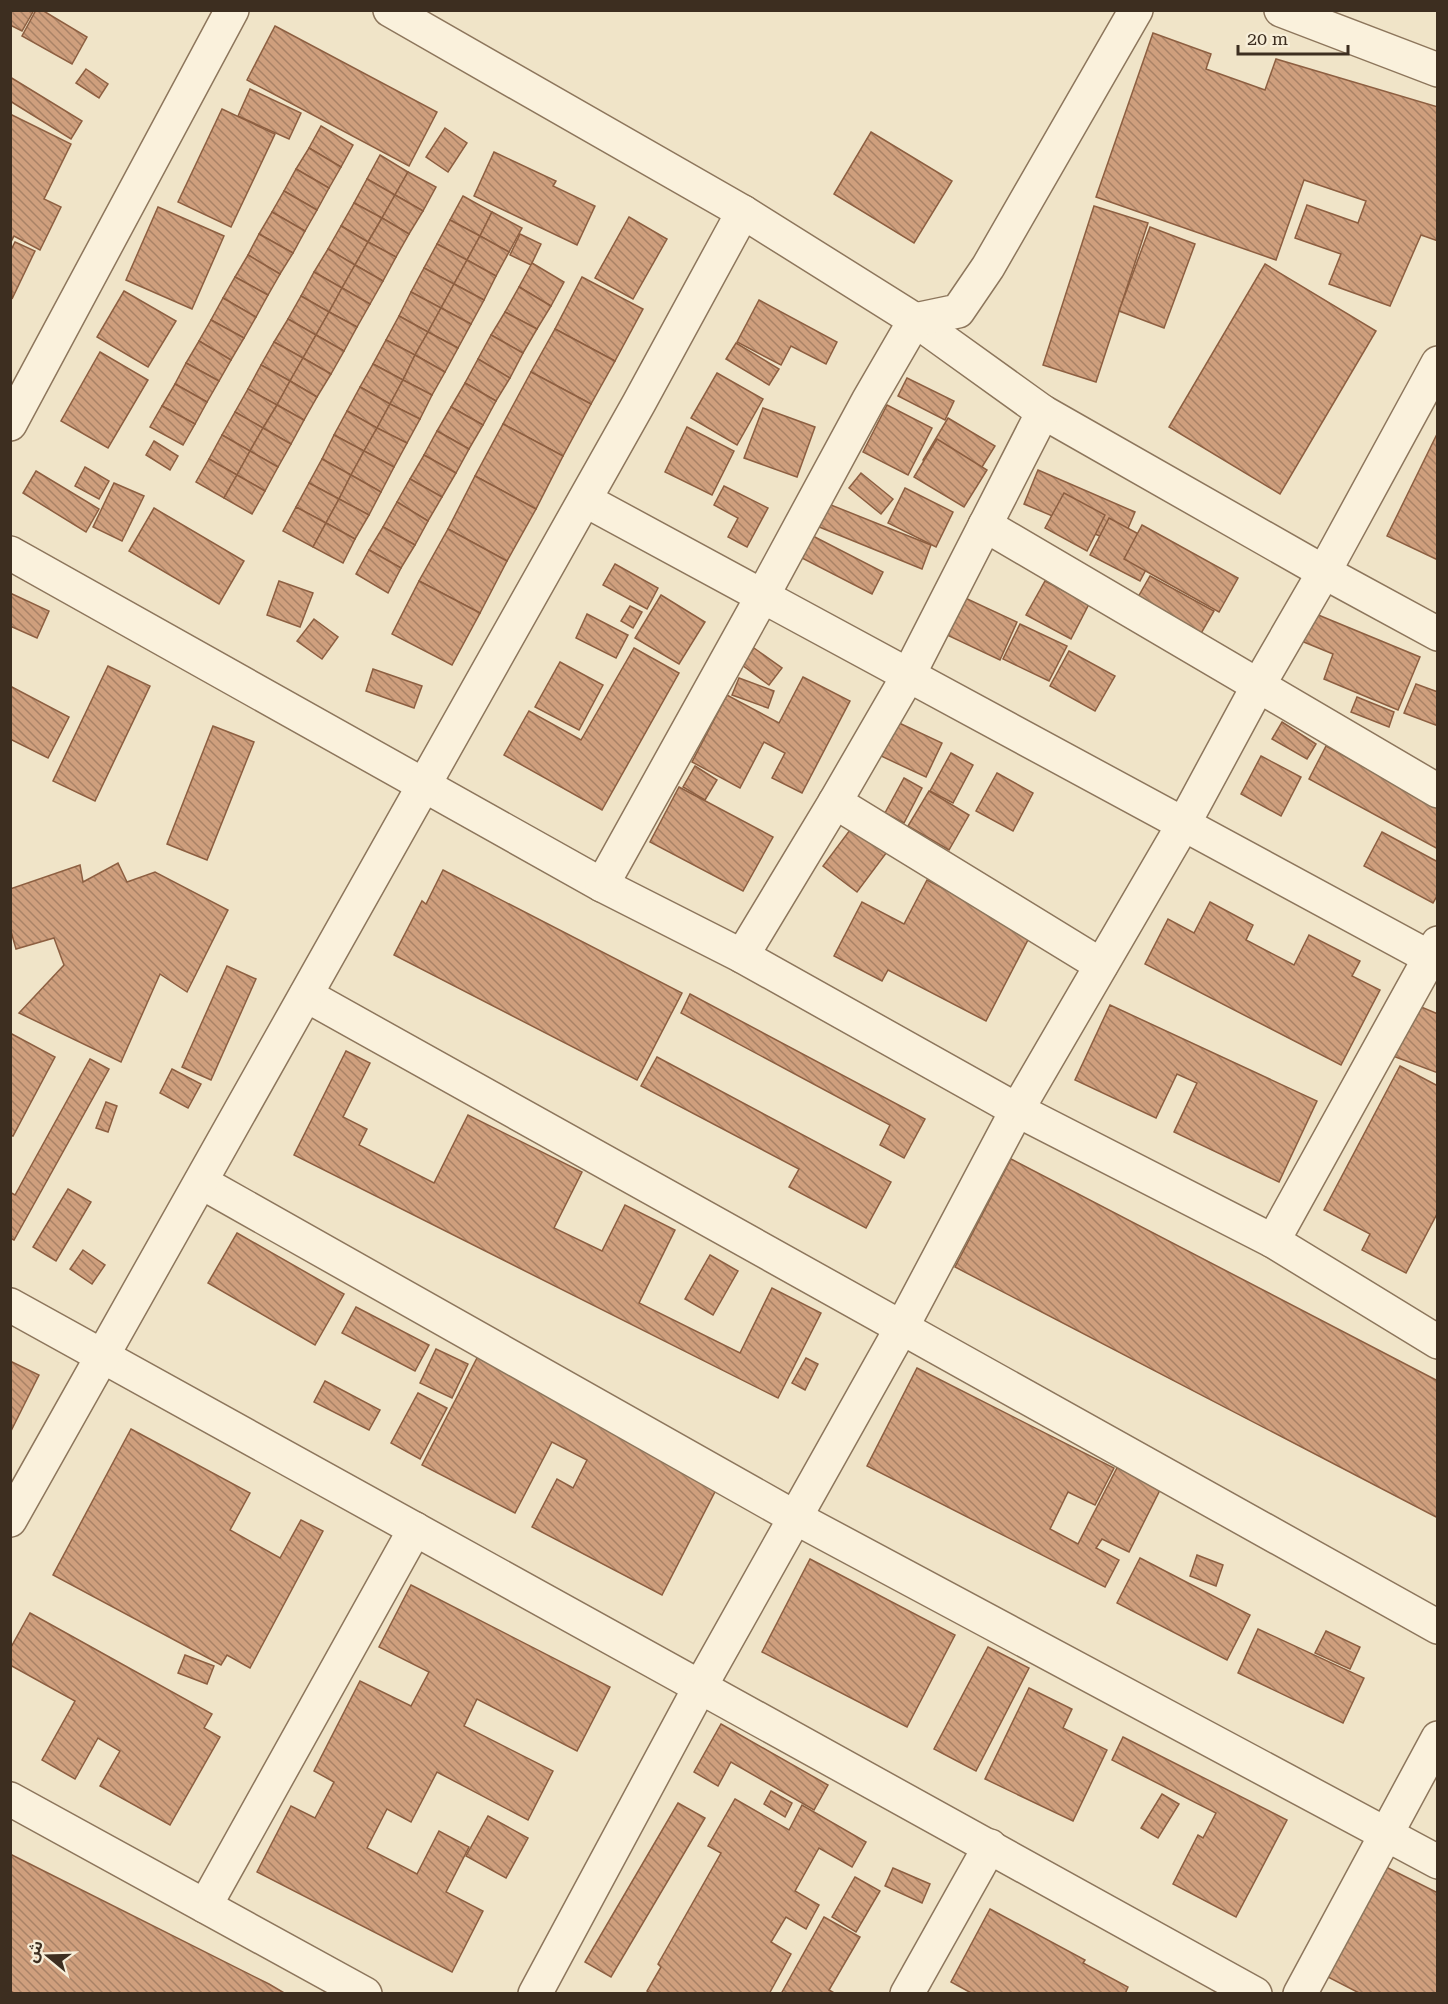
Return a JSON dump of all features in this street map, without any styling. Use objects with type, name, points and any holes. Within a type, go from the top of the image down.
[{"type":"street","points":[[10,424],[232,10]]},
{"type":"street","points":[[390,10],[743,212],[915,320],[1043,411],[1437,634]]},
{"type":"street","points":[[602,885],[868,400],[915,320],[958,311],[988,267],[1136,10]]},
{"type":"street","points":[[1281,10],[1437,70]]},
{"type":"street","points":[[10,1520],[585,500],[743,212]]},
{"type":"street","points":[[535,1994],[700,1687],[902,1327],[1017,1110],[1183,825],[1437,363]]},
{"type":"street","points":[[742,956],[908,676],[1043,411]]},
{"type":"street","points":[[585,500],[1183,825],[1435,954],[1273,1241]]},
{"type":"street","points":[[985,525],[1437,791]]},
{"type":"street","points":[[10,553],[602,885],[742,956],[1017,1110],[1273,1241],[1437,1342]]},
{"type":"street","points":[[835,802],[1101,965]]},
{"type":"street","points":[[306,995],[1437,1627]]},
{"type":"street","points":[[201,1182],[796,1518],[1385,1832],[1437,1862]]},
{"type":"street","points":[[10,1305],[1255,1994]]},
{"type":"street","points":[[205,1906],[415,1529]]},
{"type":"street","points":[[1300,1994],[1437,1738]]},
{"type":"street","points":[[10,1799],[365,1994]]},
{"type":"street","points":[[907,1994],[990,1846]]},
{"type":"building","points":[[10,10],[34,10],[22,31],[10,25]]},
{"type":"building","points":[[36,10],[42,10],[87,37],[72,64],[22,36]]},
{"type":"building","points":[[275,26],[437,112],[409,166],[247,80]]},
{"type":"building","points":[[1153,33],[1211,54],[1206,69],[1265,90],[1276,59],[1438,107],[1438,241],[1421,235],[1390,306],[1329,284],[1341,254],[1295,238],[1307,205],[1358,223],[1366,201],[1304,180],[1276,260],[1096,197]]},
{"type":"building","points":[[86,69],[108,84],[99,98],[76,83]]},
{"type":"building","points":[[10,77],[82,121],[71,139],[10,101]]},
{"type":"building","points":[[250,89],[301,113],[289,139],[238,116]]},
{"type":"building","points":[[222,109],[275,134],[231,227],[178,202]]},
{"type":"building","points":[[10,114],[71,144],[44,199],[61,207],[40,250],[14,236],[10,244]]},
{"type":"building","points":[[321,126],[353,145],[341,167],[309,148]]},
{"type":"building","points":[[445,128],[467,143],[448,172],[426,157]]},
{"type":"building","points":[[871,132],[952,181],[914,243],[834,194]]},
{"type":"building","points":[[309,148],[341,167],[329,188],[296,169]]},
{"type":"building","points":[[494,152],[556,181],[553,186],[595,206],[577,245],[474,196]]},
{"type":"building","points":[[380,155],[408,172],[395,195],[367,179]]},
{"type":"building","points":[[296,169],[329,188],[317,210],[284,191]]},
{"type":"building","points":[[408,172],[436,187],[423,211],[395,195]]},
{"type":"building","points":[[367,179],[395,195],[382,218],[354,203]]},
{"type":"building","points":[[284,191],[317,210],[305,231],[272,212]]},
{"type":"building","points":[[395,195],[423,211],[409,234],[382,218]]},
{"type":"building","points":[[463,196],[492,212],[480,236],[450,220]]},
{"type":"building","points":[[354,203],[382,218],[368,242],[341,226]]},
{"type":"building","points":[[1094,206],[1148,223],[1096,382],[1043,365]]},
{"type":"building","points":[[158,207],[224,236],[192,309],[126,280]]},
{"type":"building","points":[[272,212],[305,231],[293,253],[259,234]]},
{"type":"building","points":[[492,212],[522,228],[509,252],[480,236]]},
{"type":"building","points":[[629,217],[667,239],[633,299],[595,278]]},
{"type":"building","points":[[382,218],[409,234],[396,257],[368,242]]},
{"type":"building","points":[[450,220],[480,236],[467,260],[437,244]]},
{"type":"building","points":[[341,226],[368,242],[355,265],[328,249]]},
{"type":"building","points":[[1150,227],[1195,244],[1164,328],[1119,311]]},
{"type":"building","points":[[259,234],[293,253],[280,274],[248,255]]},
{"type":"building","points":[[520,234],[541,244],[531,265],[510,255]]},
{"type":"building","points":[[480,236],[509,252],[496,276],[467,260]]},
{"type":"building","points":[[15,242],[35,251],[12,299],[10,252]]},
{"type":"building","points":[[368,242],[396,257],[383,281],[355,265]]},
{"type":"building","points":[[437,244],[467,260],[454,284],[424,268]]},
{"type":"building","points":[[328,249],[355,265],[342,288],[314,272]]},
{"type":"building","points":[[248,255],[280,274],[268,295],[235,277]]},
{"type":"building","points":[[467,260],[496,276],[484,300],[454,284]]},
{"type":"building","points":[[532,263],[564,282],[551,306],[519,287]]},
{"type":"building","points":[[1265,264],[1376,331],[1280,494],[1169,427]]},
{"type":"building","points":[[355,265],[383,281],[370,304],[342,288]]},
{"type":"building","points":[[424,268],[454,284],[441,308],[411,292]]},
{"type":"building","points":[[314,272],[342,288],[329,312],[301,296]]},
{"type":"building","points":[[235,277],[268,295],[256,317],[223,298]]},
{"type":"building","points":[[582,277],[643,309],[615,361],[555,329]]},
{"type":"building","points":[[454,284],[484,300],[471,324],[441,308]]},
{"type":"building","points":[[519,287],[551,306],[537,329],[505,312]]},
{"type":"building","points":[[342,288],[370,304],[357,327],[329,312]]},
{"type":"building","points":[[124,291],[176,321],[148,367],[97,337]]},
{"type":"building","points":[[411,292],[441,308],[428,332],[399,316]]},
{"type":"building","points":[[301,296],[329,312],[316,335],[288,319]]},
{"type":"building","points":[[223,298],[256,317],[244,338],[211,320]]},
{"type":"building","points":[[759,300],[837,342],[826,364],[791,346],[781,365],[737,342]]},
{"type":"building","points":[[441,308],[471,324],[458,348],[428,332]]},
{"type":"building","points":[[329,312],[357,327],[344,351],[316,335]]},
{"type":"building","points":[[505,312],[537,329],[523,353],[491,335]]},
{"type":"building","points":[[399,316],[428,332],[415,355],[386,340]]},
{"type":"building","points":[[288,319],[316,335],[303,358],[274,342]]},
{"type":"building","points":[[211,320],[244,338],[231,360],[199,341]]},
{"type":"building","points":[[555,329],[615,361],[591,404],[531,372]]},
{"type":"building","points":[[428,332],[458,348],[445,372],[415,355]]},
{"type":"building","points":[[316,335],[344,351],[331,374],[303,358]]},
{"type":"building","points":[[491,335],[523,353],[510,378],[478,359]]},
{"type":"building","points":[[386,340],[415,355],[403,380],[373,364]]},
{"type":"building","points":[[199,341],[231,360],[219,381],[186,363]]},
{"type":"building","points":[[274,342],[303,358],[290,381],[261,365]]},
{"type":"building","points":[[736,343],[779,369],[769,385],[726,359]]},
{"type":"building","points":[[100,352],[148,380],[108,448],[61,421]]},
{"type":"building","points":[[415,355],[445,372],[432,395],[403,380]]},
{"type":"building","points":[[303,358],[331,374],[317,397],[290,381]]},
{"type":"building","points":[[478,359],[510,378],[496,401],[465,383]]},
{"type":"building","points":[[186,363],[219,381],[207,402],[175,384]]},
{"type":"building","points":[[373,364],[403,380],[390,404],[360,387]]},
{"type":"building","points":[[261,365],[290,381],[277,405],[248,389]]},
{"type":"building","points":[[531,372],[591,404],[563,456],[503,424]]},
{"type":"building","points":[[717,373],[763,399],[737,445],[691,418]]},
{"type":"building","points":[[907,378],[954,401],[945,420],[898,396]]},
{"type":"building","points":[[403,380],[432,395],[420,419],[390,404]]},
{"type":"building","points":[[290,381],[317,397],[304,420],[277,405]]},
{"type":"building","points":[[465,383],[496,401],[483,425],[451,407]]},
{"type":"building","points":[[175,384],[207,402],[195,424],[162,406]]},
{"type":"building","points":[[360,387],[390,404],[377,428],[347,411]]},
{"type":"building","points":[[248,389],[277,405],[263,428],[235,412]]},
{"type":"building","points":[[390,404],[420,419],[407,443],[377,428]]},
{"type":"building","points":[[277,405],[304,420],[291,444],[263,428]]},
{"type":"building","points":[[887,405],[932,428],[908,475],[863,452]]},
{"type":"building","points":[[162,406],[195,424],[183,445],[150,427]]},
{"type":"building","points":[[451,407],[483,425],[469,449],[437,431]]},
{"type":"building","points":[[763,408],[815,427],[797,477],[744,458]]},
{"type":"building","points":[[347,411],[377,428],[364,451],[334,435]]},
{"type":"building","points":[[235,412],[263,428],[250,451],[222,435]]},
{"type":"building","points":[[948,418],[995,446],[969,488],[923,460]]},
{"type":"building","points":[[503,424],[563,456],[536,509],[475,476]]},
{"type":"building","points":[[687,427],[734,451],[712,495],[665,472]]},
{"type":"building","points":[[263,428],[291,444],[278,467],[250,451]]},
{"type":"building","points":[[377,428],[407,443],[394,467],[364,451]]},
{"type":"building","points":[[437,431],[469,449],[456,473],[424,455]]},
{"type":"building","points":[[1438,432],[1438,560],[1387,536]]},
{"type":"building","points":[[222,435],[250,451],[237,475],[209,459]]},
{"type":"building","points":[[334,435],[364,451],[351,475],[322,459]]},
{"type":"building","points":[[937,439],[987,470],[964,507],[914,477]]},
{"type":"building","points":[[154,441],[178,456],[170,470],[146,455]]},
{"type":"building","points":[[250,451],[278,467],[265,491],[237,475]]},
{"type":"building","points":[[364,451],[394,467],[381,492],[351,475]]},
{"type":"building","points":[[424,455],[456,473],[442,497],[410,479]]},
{"type":"building","points":[[209,459],[237,475],[224,498],[196,482]]},
{"type":"building","points":[[322,459],[351,475],[339,499],[309,483]]},
{"type":"building","points":[[85,467],[109,481],[99,499],[75,486]]},
{"type":"building","points":[[1038,470],[1135,512],[1121,545],[1024,504]]},
{"type":"building","points":[[36,471],[99,509],[86,532],[23,493]]},
{"type":"building","points":[[861,473],[893,499],[881,514],[849,488]]},
{"type":"building","points":[[237,475],[265,491],[252,514],[224,498]]},
{"type":"building","points":[[351,475],[381,492],[369,515],[339,499]]},
{"type":"building","points":[[475,476],[536,509],[507,561],[448,529]]},
{"type":"building","points":[[410,479],[442,497],[428,521],[397,502]]},
{"type":"building","points":[[114,483],[144,496],[122,541],[93,527]]},
{"type":"building","points":[[309,483],[339,499],[326,523],[296,507]]},
{"type":"building","points":[[724,486],[768,508],[747,547],[728,537],[738,518],[714,505]]},
{"type":"building","points":[[905,488],[953,512],[936,547],[888,523]]},
{"type":"building","points":[[1064,493],[1105,515],[1087,551],[1045,528]]},
{"type":"building","points":[[339,499],[369,515],[355,539],[326,523]]},
{"type":"building","points":[[821,501],[931,545],[922,569],[812,524]]},
{"type":"building","points":[[397,502],[428,521],[415,545],[383,527]]},
{"type":"building","points":[[296,507],[326,523],[313,547],[283,531]]},
{"type":"building","points":[[154,508],[244,561],[219,604],[129,551]]},
{"type":"building","points":[[1109,518],[1159,545],[1140,581],[1090,555]]},
{"type":"building","points":[[326,523],[355,539],[343,563],[313,547]]},
{"type":"building","points":[[1142,525],[1238,578],[1219,612],[1124,559]]},
{"type":"building","points":[[383,527],[415,545],[401,568],[369,550]]},
{"type":"building","points":[[448,529],[507,561],[480,613],[419,581]]},
{"type":"building","points":[[809,534],[883,572],[872,594],[798,556]]},
{"type":"building","points":[[369,550],[401,568],[388,593],[356,574]]},
{"type":"building","points":[[615,564],[658,588],[647,609],[603,585]]},
{"type":"building","points":[[1150,576],[1214,611],[1196,642],[1133,606]]},
{"type":"building","points":[[279,581],[313,593],[300,627],[267,615]]},
{"type":"building","points":[[419,581],[480,613],[452,665],[392,634]]},
{"type":"building","points":[[1045,581],[1089,604],[1071,639],[1026,615]]},
{"type":"building","points":[[10,593],[49,611],[37,638],[10,626]]},
{"type":"building","points":[[661,595],[705,622],[679,664],[635,638]]},
{"type":"building","points":[[963,597],[1017,622],[1000,660],[947,635]]},
{"type":"building","points":[[630,606],[642,612],[633,628],[621,621]]},
{"type":"building","points":[[1311,612],[1420,657],[1398,710],[1324,679],[1333,654],[1299,640]]},
{"type":"building","points":[[587,614],[628,635],[616,658],[576,638]]},
{"type":"building","points":[[314,619],[338,637],[322,659],[297,641]]},
{"type":"building","points":[[1020,624],[1067,646],[1049,681],[1003,659]]},
{"type":"building","points":[[634,648],[679,673],[602,810],[504,755],[529,711],[581,740]]},
{"type":"building","points":[[754,648],[782,668],[769,685],[742,665]]},
{"type":"building","points":[[1069,651],[1115,676],[1095,711],[1050,686]]},
{"type":"building","points":[[560,662],[603,685],[579,730],[535,707]]},
{"type":"building","points":[[108,666],[150,686],[95,801],[53,781]]},
{"type":"building","points":[[373,669],[422,686],[414,708],[366,691]]},
{"type":"building","points":[[803,677],[850,701],[802,793],[772,778],[785,753],[764,742],[740,788],[692,762],[727,695],[779,723]]},
{"type":"building","points":[[739,678],[774,691],[768,708],[732,695]]},
{"type":"building","points":[[1416,684],[1438,692],[1438,726],[1404,713]]},
{"type":"building","points":[[10,686],[69,717],[48,758],[10,739]]},
{"type":"building","points":[[1357,697],[1394,712],[1389,727],[1351,712]]},
{"type":"building","points":[[897,722],[942,743],[926,777],[881,756]]},
{"type":"building","points":[[1282,722],[1316,744],[1307,759],[1272,739]]},
{"type":"building","points":[[213,726],[254,742],[207,860],[167,844]]},
{"type":"building","points":[[1326,746],[1438,807],[1438,849],[1309,779]]},
{"type":"building","points":[[951,753],[973,765],[953,803],[930,791]]},
{"type":"building","points":[[1261,756],[1301,777],[1281,816],[1241,794]]},
{"type":"building","points":[[695,766],[717,780],[705,800],[683,787]]},
{"type":"building","points":[[997,773],[1033,793],[1013,831],[976,811]]},
{"type":"building","points":[[904,778],[922,788],[904,823],[885,813]]},
{"type":"building","points":[[679,787],[773,837],[743,891],[650,842]]},
{"type":"building","points":[[929,791],[969,815],[949,850],[908,826]]},
{"type":"building","points":[[853,826],[887,852],[857,892],[823,866]]},
{"type":"building","points":[[1382,832],[1438,862],[1438,894],[1433,903],[1364,866]]},
{"type":"building","points":[[118,863],[127,882],[155,872],[228,910],[187,992],[160,974],[121,1062],[19,1013],[64,965],[54,938],[16,949],[10,928],[10,889],[80,865],[83,882]]},
{"type":"building","points":[[443,870],[682,993],[637,1080],[394,955],[422,901],[426,904]]},
{"type":"building","points":[[927,880],[1031,934],[986,1021],[888,970],[882,981],[834,956],[862,902],[904,924]]},
{"type":"building","points":[[1210,902],[1253,925],[1246,940],[1294,965],[1309,935],[1360,961],[1352,976],[1380,990],[1341,1065],[1145,964],[1168,919],[1194,933]]},
{"type":"building","points":[[227,966],[256,979],[211,1080],[182,1067]]},
{"type":"building","points":[[690,994],[925,1119],[904,1158],[880,1145],[890,1125],[681,1013]]},
{"type":"building","points":[[1414,1004],[1438,1014],[1438,1073],[1393,1056]]},
{"type":"building","points":[[1110,1005],[1317,1101],[1279,1182],[1174,1132],[1197,1083],[1177,1074],[1156,1118],[1075,1080]]},
{"type":"building","points":[[10,1033],[55,1057],[13,1136],[10,1135]]},
{"type":"building","points":[[346,1051],[370,1063],[343,1117],[367,1129],[359,1145],[434,1183],[468,1115],[582,1172],[554,1228],[602,1251],[625,1205],[675,1230],[639,1303],[740,1353],[772,1288],[821,1313],[778,1398],[294,1155]]},
{"type":"building","points":[[657,1057],[891,1182],[866,1228],[789,1187],[799,1169],[641,1086]]},
{"type":"building","points":[[90,1059],[109,1069],[14,1240],[10,1238],[10,1192],[15,1195]]},
{"type":"building","points":[[1400,1066],[1438,1086],[1438,1212],[1406,1273],[1362,1250],[1370,1234],[1324,1210]]},
{"type":"building","points":[[172,1069],[201,1084],[188,1108],[160,1093]]},
{"type":"building","points":[[106,1102],[117,1106],[108,1132],[96,1128]]},
{"type":"building","points":[[1011,1159],[1438,1381],[1438,1518],[955,1267]]},
{"type":"building","points":[[68,1189],[91,1202],[56,1261],[33,1247]]},
{"type":"building","points":[[237,1233],[344,1294],[315,1345],[208,1283]]},
{"type":"building","points":[[83,1250],[105,1265],[92,1284],[70,1269]]},
{"type":"building","points":[[710,1255],[738,1271],[713,1315],[685,1299]]},
{"type":"building","points":[[356,1307],[429,1345],[415,1371],[342,1333]]},
{"type":"building","points":[[436,1349],[468,1364],[452,1398],[420,1383]]},
{"type":"building","points":[[478,1356],[720,1482],[662,1595],[532,1527],[557,1479],[573,1488],[587,1460],[552,1442],[515,1513],[422,1465]]},
{"type":"building","points":[[806,1358],[818,1364],[805,1390],[792,1383]]},
{"type":"building","points":[[10,1361],[39,1375],[10,1433]]},
{"type":"building","points":[[917,1368],[1114,1468],[1095,1505],[1068,1492],[1050,1529],[1078,1544],[1122,1458],[1165,1480],[1129,1552],[1102,1539],[1096,1548],[1119,1560],[1105,1587],[867,1466]]},
{"type":"building","points":[[325,1381],[380,1410],[369,1430],[314,1402]]},
{"type":"building","points":[[418,1393],[447,1408],[420,1459],[391,1443]]},
{"type":"building","points":[[131,1429],[250,1493],[230,1530],[280,1558],[301,1520],[323,1531],[250,1668],[227,1655],[221,1665],[53,1575]]},
{"type":"building","points":[[1197,1555],[1223,1565],[1216,1586],[1190,1576]]},
{"type":"building","points":[[1140,1558],[1250,1615],[1227,1660],[1117,1603]]},
{"type":"building","points":[[810,1559],[955,1635],[907,1727],[762,1652]]},
{"type":"building","points":[[411,1585],[610,1687],[577,1751],[477,1699],[464,1726],[553,1771],[528,1820],[437,1772],[411,1822],[387,1809],[367,1848],[417,1874],[439,1831],[469,1847],[446,1892],[483,1911],[452,1972],[257,1872],[291,1806],[315,1818],[334,1782],[314,1771],[360,1681],[411,1706],[429,1672],[379,1647]]},
{"type":"building","points":[[30,1613],[212,1714],[204,1728],[220,1737],[170,1825],[100,1786],[120,1751],[98,1738],[75,1779],[42,1760],[75,1701],[10,1665],[10,1649]]},
{"type":"building","points":[[1258,1629],[1364,1678],[1343,1723],[1238,1673]]},
{"type":"building","points":[[1326,1631],[1360,1647],[1350,1669],[1315,1653]]},
{"type":"building","points":[[988,1647],[1029,1668],[976,1771],[934,1749]]},
{"type":"building","points":[[185,1655],[214,1666],[207,1684],[178,1673]]},
{"type":"building","points":[[1029,1688],[1072,1709],[1063,1728],[1107,1750],[1073,1821],[985,1779]]},
{"type":"building","points":[[721,1724],[828,1785],[814,1810],[731,1762],[718,1786],[694,1772]]},
{"type":"building","points":[[1123,1737],[1287,1820],[1236,1917],[1173,1884],[1198,1835],[1203,1838],[1216,1813],[1112,1760]]},
{"type":"building","points":[[771,1791],[792,1803],[785,1817],[764,1804]]},
{"type":"building","points":[[1162,1794],[1179,1804],[1158,1838],[1141,1828]]},
{"type":"building","points":[[735,1799],[789,1830],[802,1805],[866,1842],[852,1867],[819,1848],[795,1891],[819,1905],[806,1929],[786,1917],[771,1942],[791,1954],[769,1994],[651,1994],[647,1991],[661,1967],[658,1964],[721,1853],[708,1846]]},
{"type":"building","points":[[678,1803],[705,1818],[611,1977],[585,1962]]},
{"type":"building","points":[[488,1816],[528,1838],[506,1878],[466,1856]]},
{"type":"building","points":[[10,1854],[286,1994],[16,1994],[10,1991]]},
{"type":"building","points":[[1382,1865],[1438,1893],[1438,1994],[1361,1994],[1326,1976]]},
{"type":"building","points":[[893,1868],[930,1884],[922,1903],[885,1886]]},
{"type":"building","points":[[855,1877],[880,1891],[856,1932],[832,1917]]},
{"type":"building","points":[[990,1909],[1085,1960],[1083,1963],[1128,1987],[1125,1994],[973,1994],[951,1982]]},
{"type":"building","points":[[824,1917],[860,1937],[829,1990],[836,1994],[781,1994]]}]
